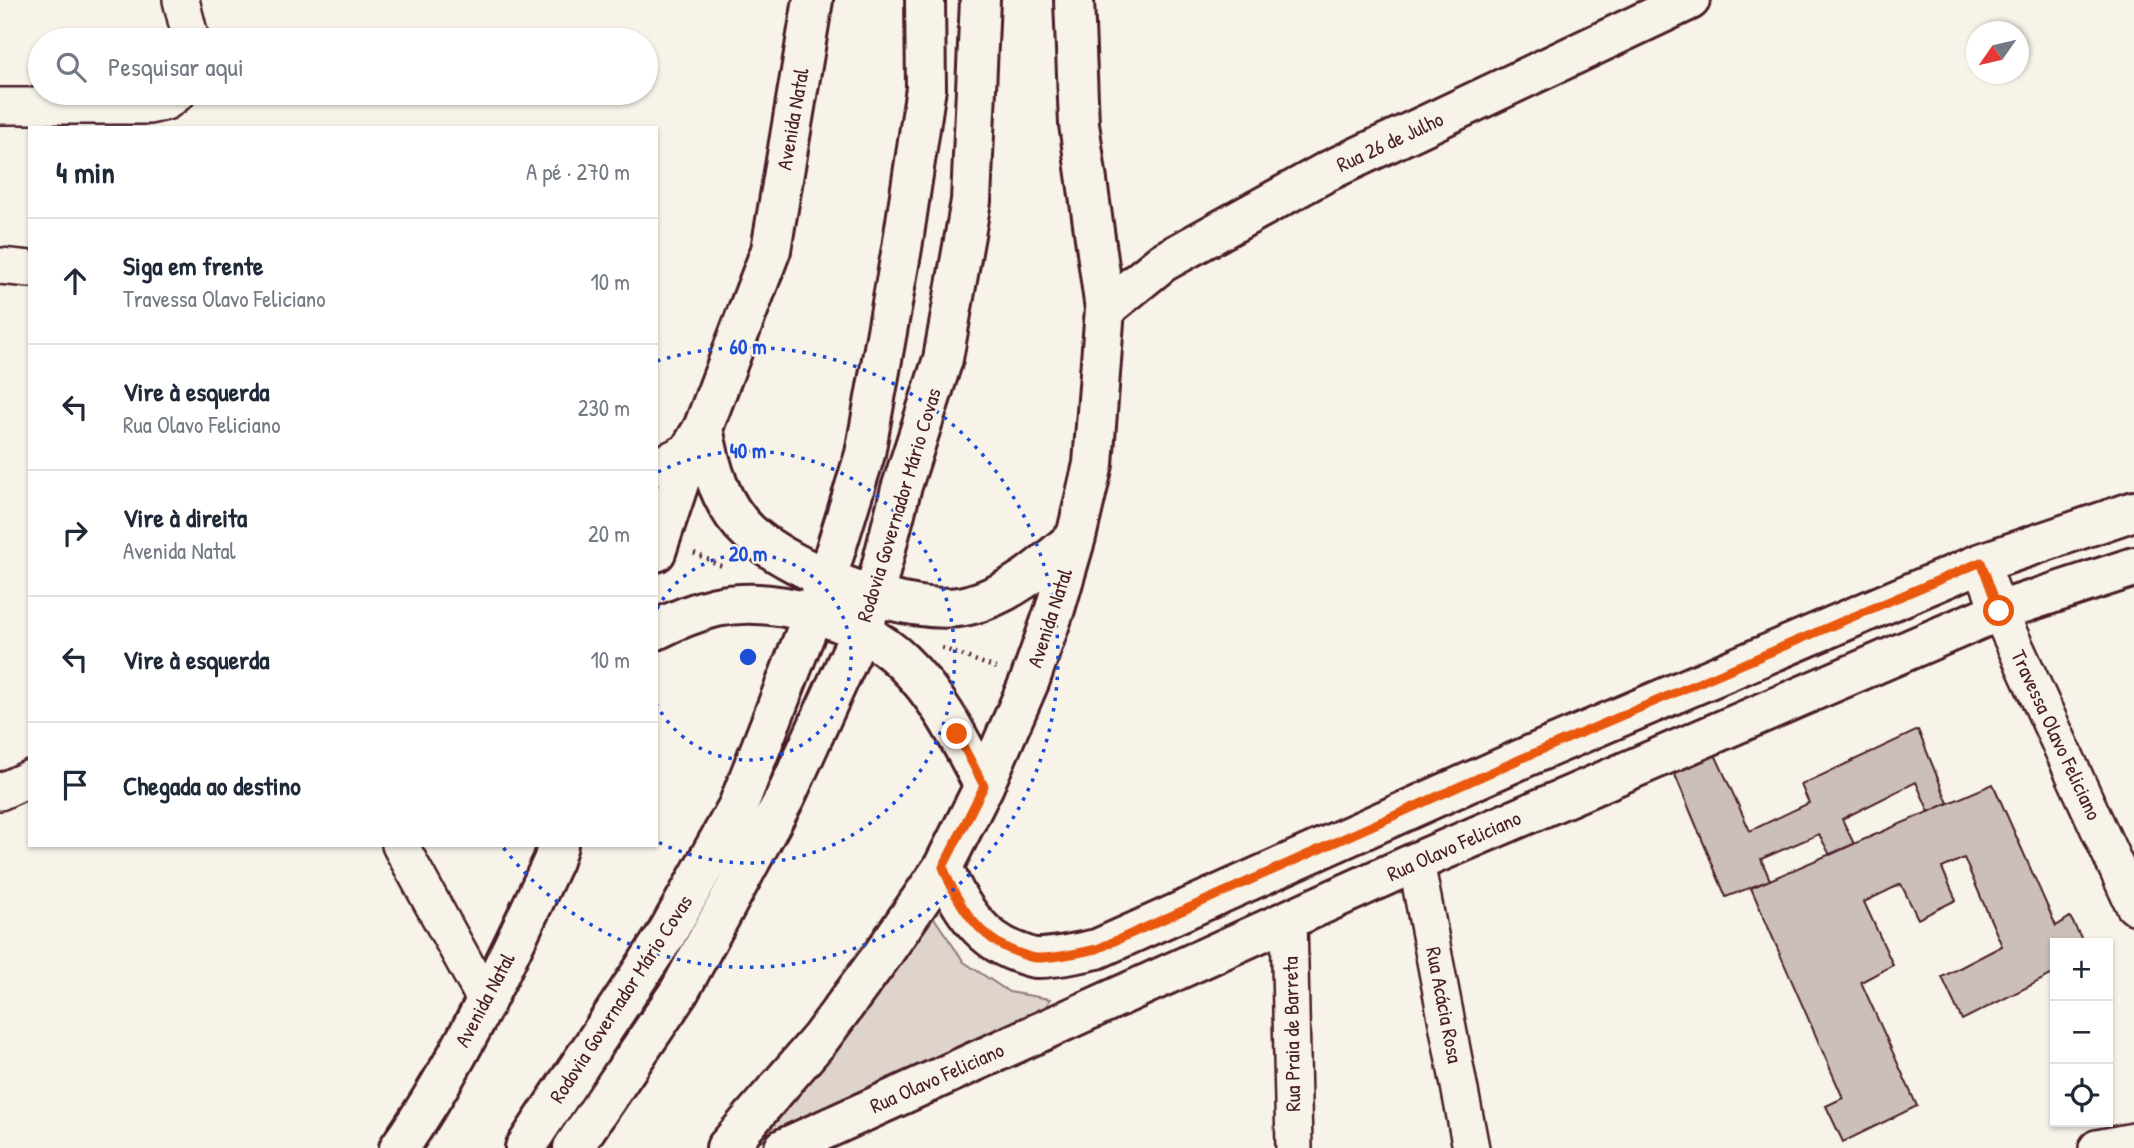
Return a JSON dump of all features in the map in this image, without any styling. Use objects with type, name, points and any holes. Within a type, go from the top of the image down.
[{"type":"main road","name":"Avenida Natal","points":[[658,546],[696,439],[771,250],[813,0]]},
{"type":"main road","name":"Rodovia Governador Mário Covas","points":[[524,1148],[666,935],[738,806],[827,578],[865,454],[902,248],[926,88],[925,0]]},
{"type":"main road","name":"Rodovia Governador Mário Covas","points":[[573,1148],[678,992],[785,798],[874,596],[901,489],[943,359],[971,201],[980,0]]},
{"type":"main road","name":"Avenida Natal","points":[[726,1148],[820,1039],[943,867],[984,786],[1030,680],[1055,609],[1093,464],[1105,309],[1079,124],[1074,0]]},
{"type":"main road","name":"Rua 26 de Julho","points":[[1105,309],[1163,262],[1326,172],[1690,0]]},
{"type":"main road","points":[[696,439],[725,501],[749,532],[781,556],[874,596],[925,608],[966,606],[1000,595],[1034,574],[1076,537]]},
{"type":"main road","points":[[943,867],[955,896],[975,923],[1000,946],[1034,958],[1067,956],[1097,949],[1525,757],[1981,562],[2134,511]]},
{"type":"main road","name":"Rua Olavo Feliciano","points":[[784,1148],[1416,862],[1999,611],[2134,567]]},
{"type":"main road","points":[[658,629],[683,616],[719,606],[760,605],[813,613],[860,632],[902,660],[932,695],[957,734],[984,786]]},
{"type":"main road","name":"Avenida Natal","points":[[398,1148],[487,1003],[557,847]]},
{"type":"street","points":[[181,0],[188,28]]},
{"type":"street","points":[[0,106],[153,105]]},
{"type":"street","points":[[0,266],[28,270]]},
{"type":"street","points":[[658,466],[696,439]]},
{"type":"street","name":"Travessa Olavo Feliciano","points":[[1981,562],[1999,611],[2134,906]]},
{"type":"street","points":[[0,792],[28,779]]},
{"type":"street","points":[[401,847],[487,1003]]},
{"type":"street","name":"Rua Acácia Rosa","points":[[1416,862],[1471,1148]]},
{"type":"street","name":"Rua Praia de Barreta","points":[[1289,919],[1294,1148]]},
{"type":"street","points":[[2097,1148],[2134,1141]]},
{"type":"shaded area","points":[[930,912],[964,962],[1009,992],[1050,999],[1039,1022],[812,1127],[760,1141],[870,1002]]},
{"type":"building","points":[[1918,730],[1948,803],[1929,812],[1916,782],[1842,819],[1854,844],[1830,855],[1819,834],[1761,859],[1770,880],[1726,897],[1673,770],[1714,752],[1750,831],[1809,803],[1801,785]]},
{"type":"building","points":[[1993,784],[2056,926],[2070,917],[2081,938],[2050,938],[2050,976],[1962,1020],[1942,977],[2002,946],[1964,858],[1942,868],[1956,900],[1918,919],[1901,884],[1864,902],[1893,965],[1861,982],[1917,1106],[1843,1142],[1826,1106],[1843,1098],[1751,888]]},
{"type":"route","points":[[957,734],[984,786],[943,867],[955,896],[975,923],[1000,946],[1034,958],[1067,956],[1097,949],[1525,757],[1981,562],[1999,611]]}]
